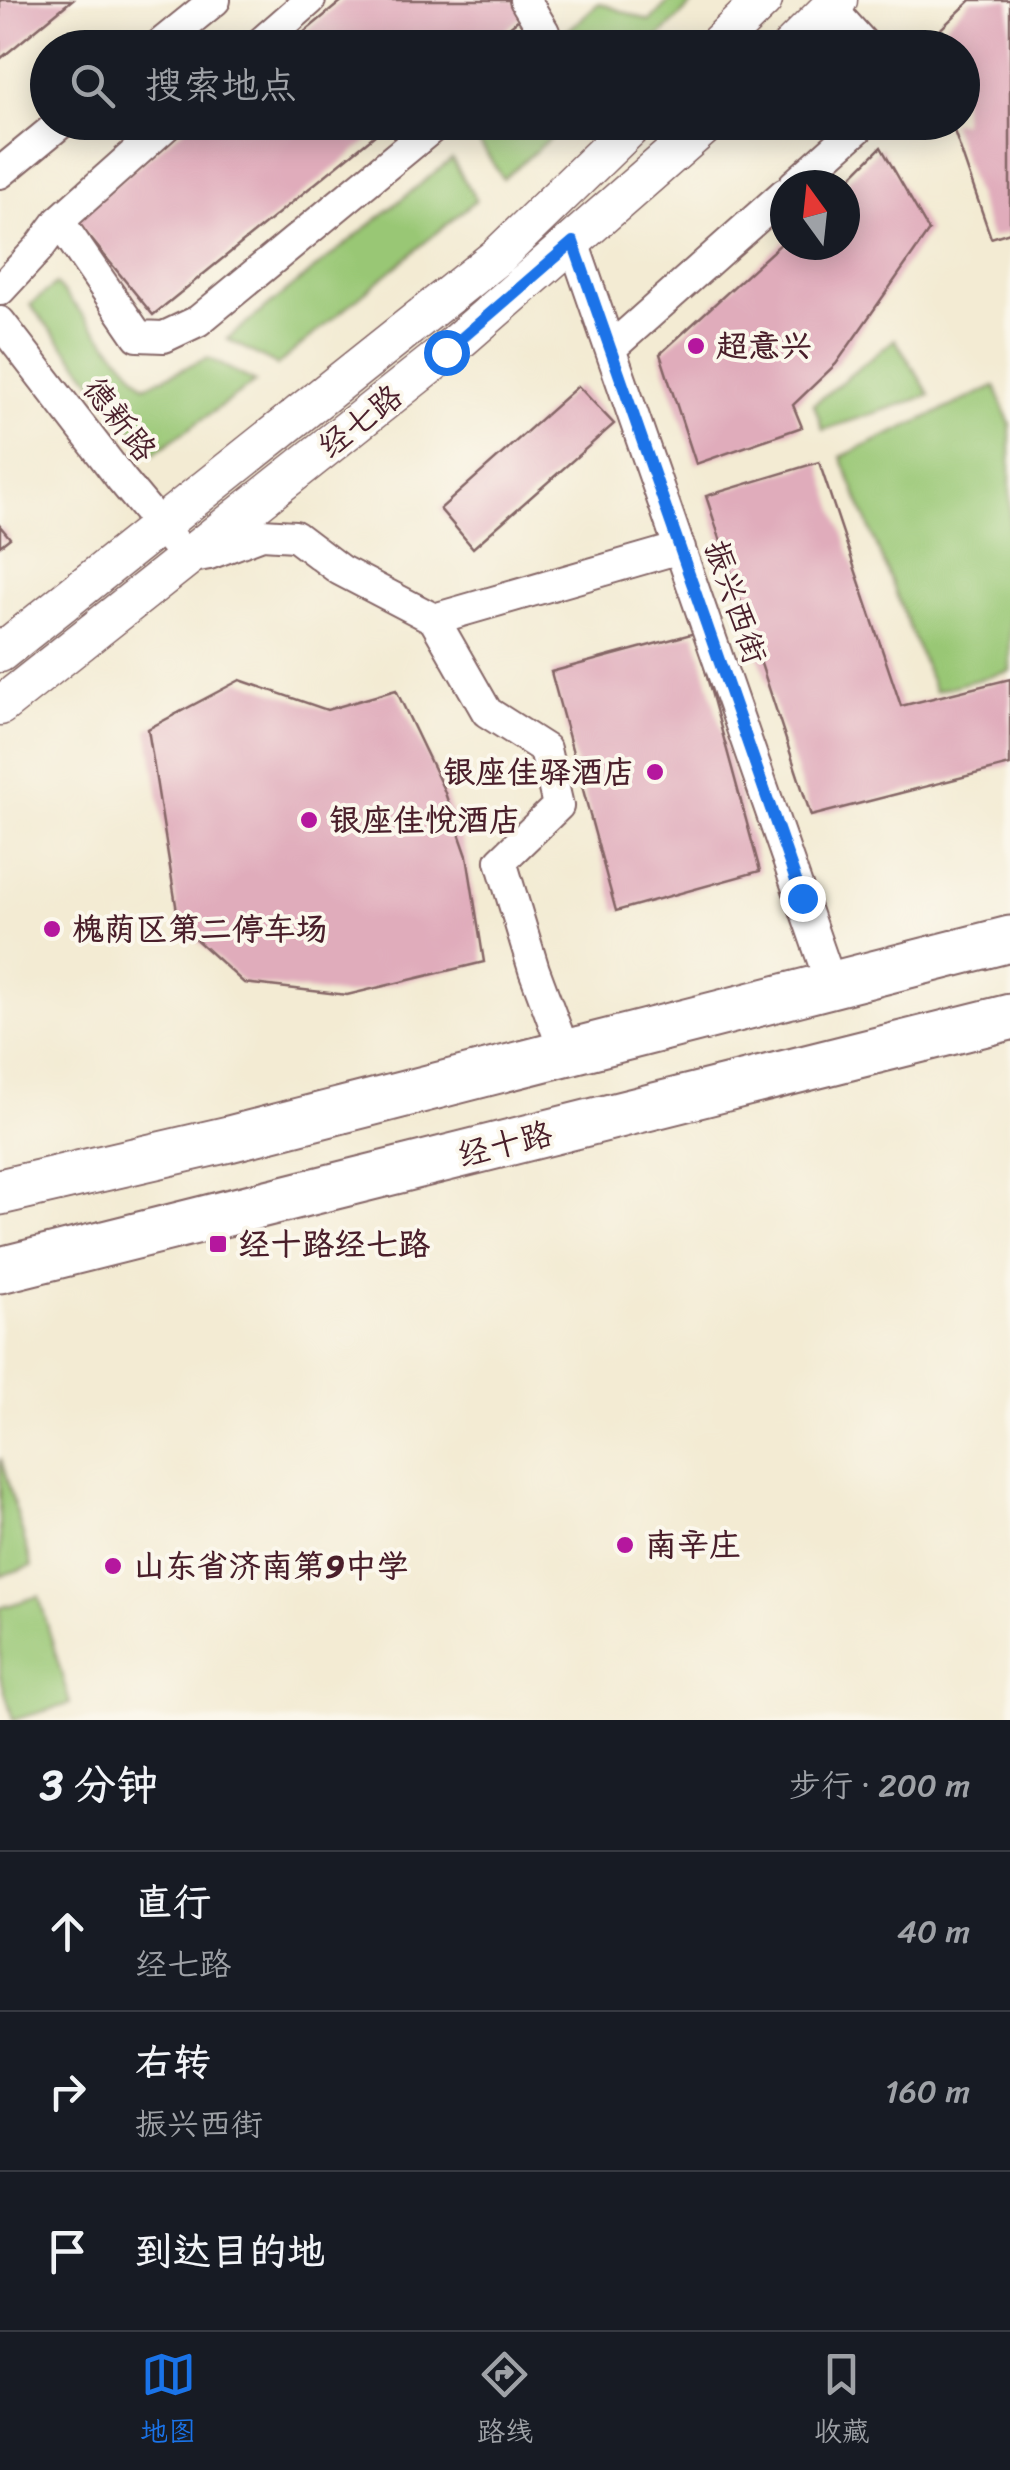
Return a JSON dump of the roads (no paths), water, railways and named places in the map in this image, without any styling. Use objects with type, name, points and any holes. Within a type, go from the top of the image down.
[{"type":"highway","points":[[0,1192],[228,1139],[1010,939]]},
{"type":"highway","name":"经十路","points":[[0,1270],[1010,1016]]},
{"type":"main road","points":[[733,30],[764,0]]},
{"type":"main road","points":[[808,30],[834,4]]},
{"type":"main road","name":"经七路","points":[[0,654],[498,256],[617,140]]},
{"type":"main road","name":"经七路","points":[[0,706],[446,352],[689,140]]},
{"type":"street","points":[[178,30],[215,0]]},
{"type":"street","points":[[276,30],[310,0]]},
{"type":"street","points":[[525,0],[543,30]]},
{"type":"street","points":[[834,4],[854,30]]},
{"type":"street","points":[[0,172],[40,140]]},
{"type":"street","points":[[0,290],[59,222],[150,140]]},
{"type":"street","points":[[59,222],[138,336],[164,337],[198,321],[417,140]]},
{"type":"street","points":[[811,170],[845,140]]},
{"type":"street","points":[[611,348],[770,206]]},
{"type":"street","name":"振兴西街","points":[[573,242],[831,984]]},
{"type":"street","name":"德新路","points":[[0,322],[187,558]]},
{"type":"street","points":[[187,558],[210,554],[262,534],[295,536],[340,570],[434,619],[487,712],[545,749],[558,806],[501,861],[534,970],[565,1053]]},
{"type":"street","points":[[434,619],[680,548]]},
{"type":"place","name":"超意兴","points":[[696,346]]},
{"type":"place","name":"银座佳驿酒店","points":[[655,772]]},
{"type":"place","name":"银座佳悦酒店","points":[[309,820]]},
{"type":"place","name":"槐荫区第二停车场","points":[[52,929]]},
{"type":"place","name":"经十路经七路","points":[[218,1244]]},
{"type":"place","name":"南辛庄","points":[[625,1545]]},
{"type":"place","name":"山东省济南第9中学","points":[[113,1566]]}]
